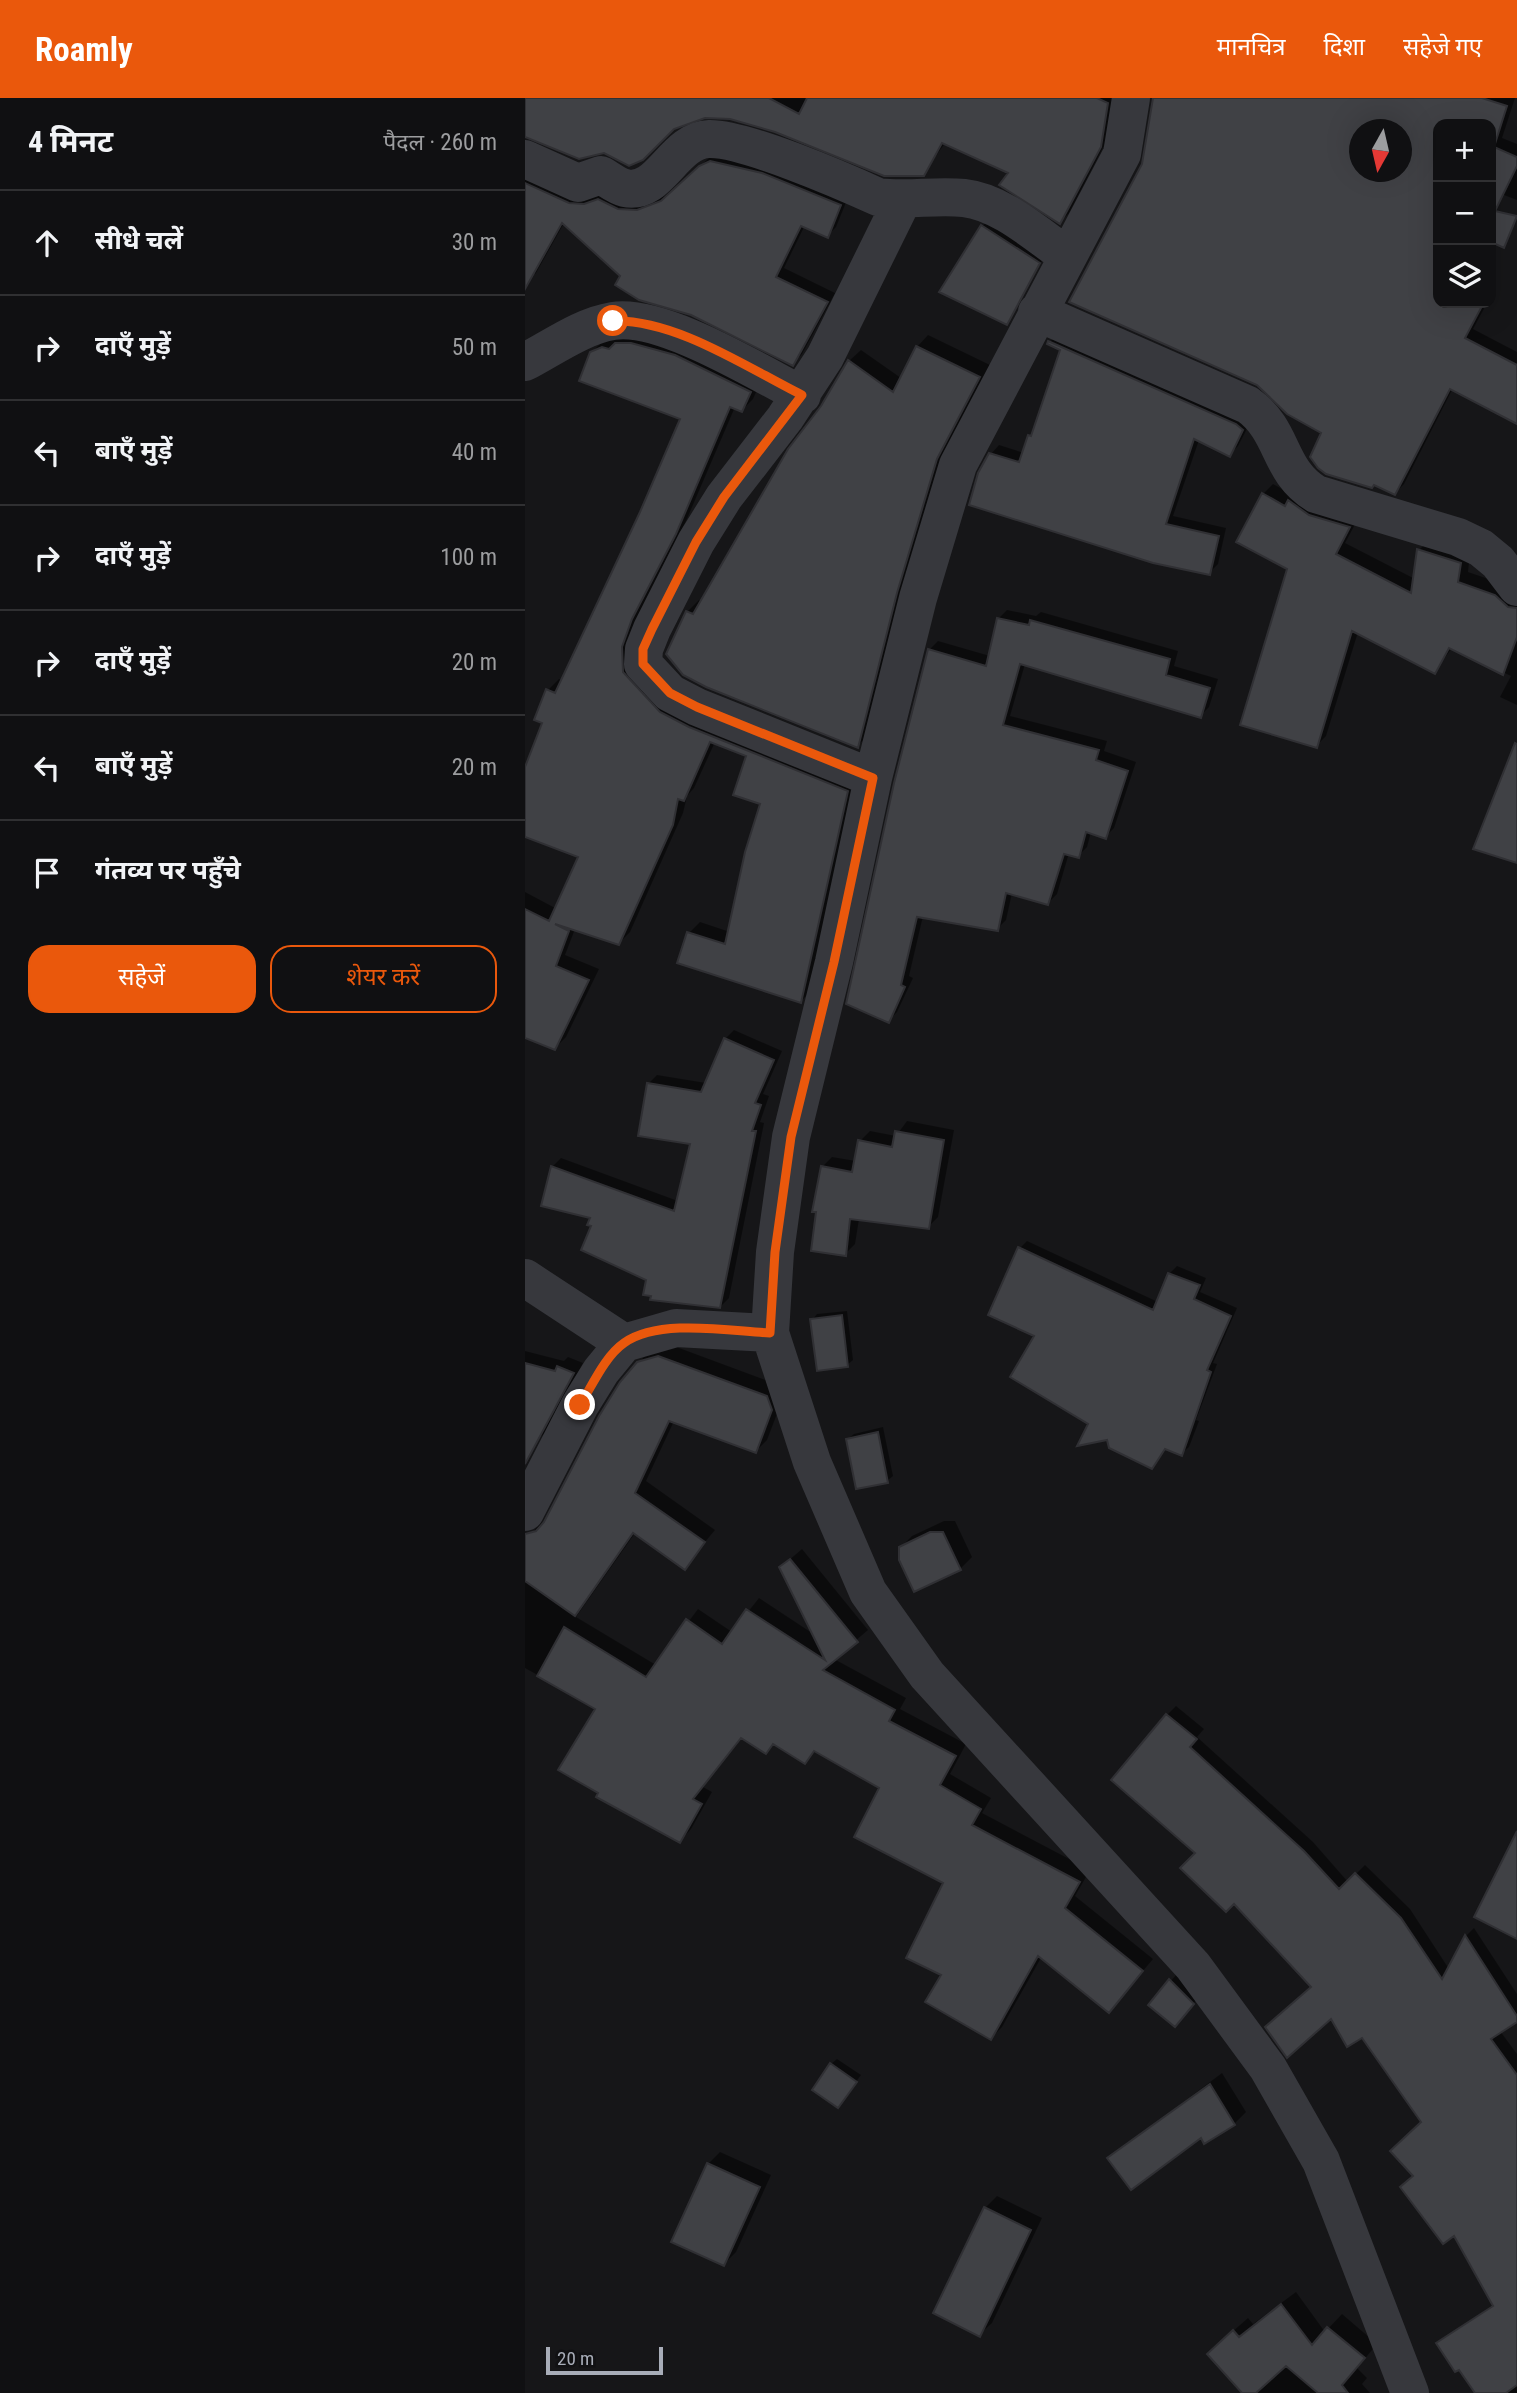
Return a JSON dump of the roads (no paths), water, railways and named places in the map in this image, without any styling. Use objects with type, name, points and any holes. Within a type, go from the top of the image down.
[{"type":"street","points":[[1131,98],[1122,154],[1066,255],[958,465],[918,598],[873,778],[834,962],[791,1137],[775,1252],[770,1333],[811,1462],[868,1592],[927,1675],[1193,1966],[1268,2068],[1321,2161],[1410,2393]]},
{"type":"street","points":[[525,159],[578,183],[601,175],[625,188],[643,186],[660,174],[681,150],[695,141],[712,139],[732,142],[878,197],[902,201],[965,198],[987,204],[1066,255]]},
{"type":"street","points":[[873,778],[697,707],[670,693],[643,664],[643,649],[696,542],[724,497],[802,395],[825,357],[902,201]]},
{"type":"street","points":[[1037,312],[1248,405],[1265,417],[1299,483],[1316,494],[1458,537],[1481,548],[1498,562],[1517,587]]},
{"type":"street","points":[[525,362],[590,328],[613,321],[636,320],[706,347],[802,395]]},
{"type":"street","points":[[525,1278],[624,1343]]},
{"type":"street","points":[[525,1512],[580,1405],[601,1371],[624,1343],[676,1328],[770,1333]]}]
